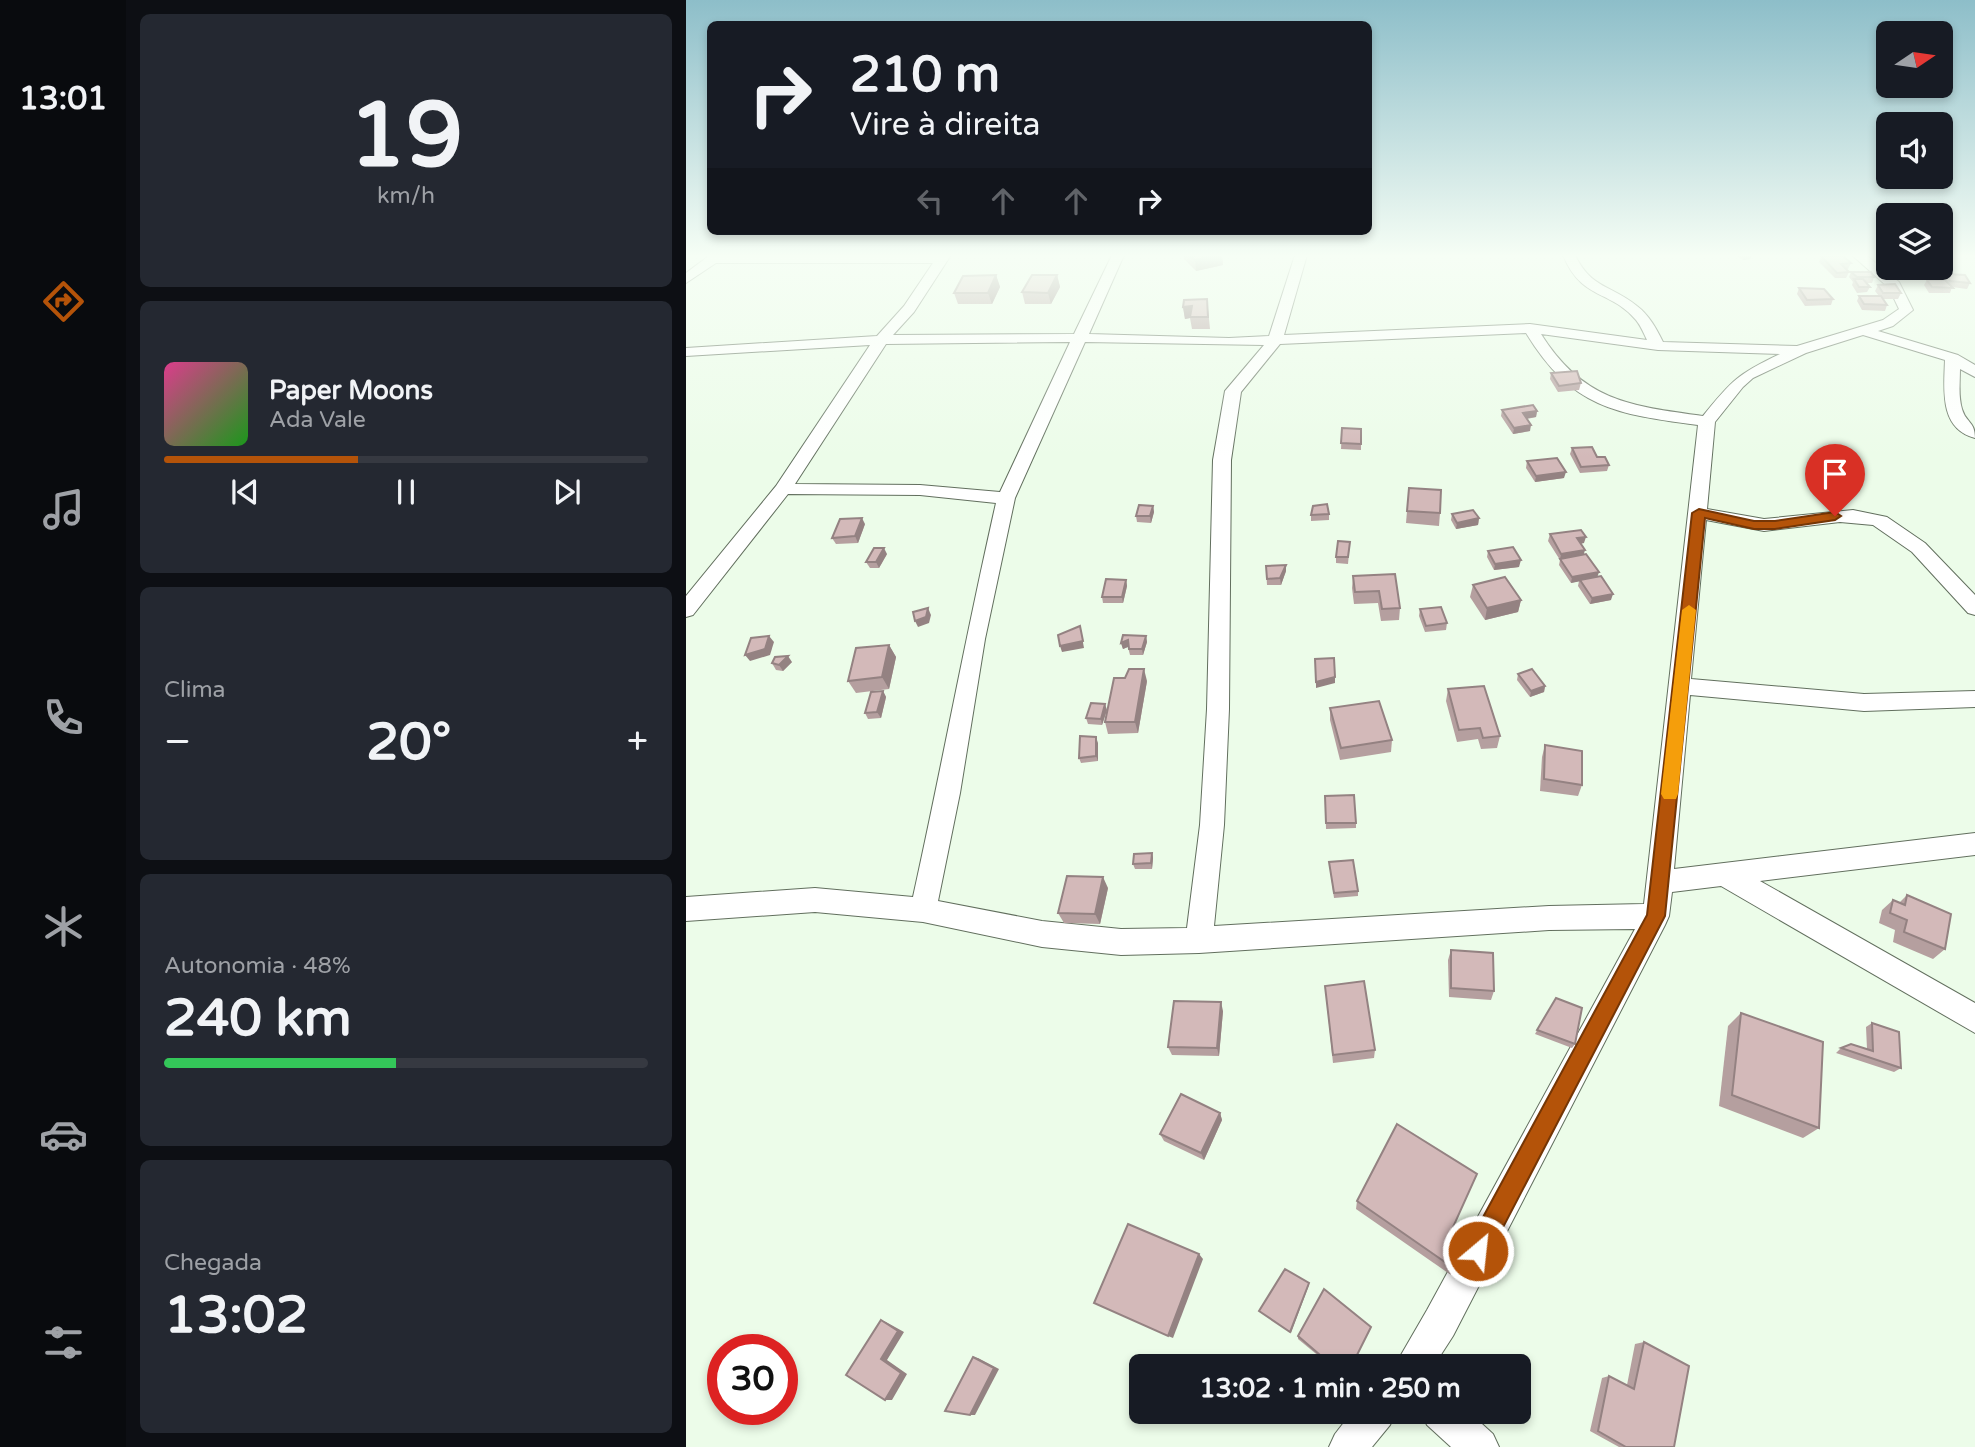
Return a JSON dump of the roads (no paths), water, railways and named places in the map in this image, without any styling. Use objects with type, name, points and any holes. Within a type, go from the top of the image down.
[{"type":"street","points":[[923,910],[948,793],[975,639],[1006,498],[1024,463],[1046,405],[1089,323]]},
{"type":"street","points":[[1199,940],[1212,825],[1218,709],[1222,460],[1233,391],[1275,341],[1281,323]]},
{"type":"street","points":[[1644,323],[1658,346]]},
{"type":"street","points":[[1420,1354],[1440,1323],[1656,916],[1707,421],[1737,384],[1748,375],[1801,350],[1889,323]]},
{"type":"street","points":[[686,610],[783,489],[881,340],[919,324]]},
{"type":"street","points":[[686,352],[881,340],[919,324],[1082,338],[1192,342],[1275,341],[1530,328],[1658,346],[1801,350]]},
{"type":"street","points":[[1530,328],[1559,371],[1581,389],[1613,405],[1640,412],[1707,421]]},
{"type":"street","points":[[1864,331],[1953,358],[1975,372]]},
{"type":"street","points":[[1953,358],[1952,413],[1959,423],[1975,433]]},
{"type":"street","points":[[783,489],[920,490],[1006,498]]},
{"type":"street","points":[[1699,513],[1754,525],[1793,524],[1835,516],[1857,516],[1881,522],[1902,534],[1975,608]]},
{"type":"street","points":[[1681,685],[1863,704],[1942,703],[1975,699]]},
{"type":"street","points":[[1661,882],[1975,844]]},
{"type":"street","points":[[1721,873],[1975,1018]]},
{"type":"street","points":[[686,909],[815,900],[923,910],[1042,934],[1122,942],[1199,940],[1549,918],[1656,916]]},
{"type":"street","points":[[1348,1447],[1367,1424]]},
{"type":"street","points":[[1454,1424],[1480,1447]]}]
